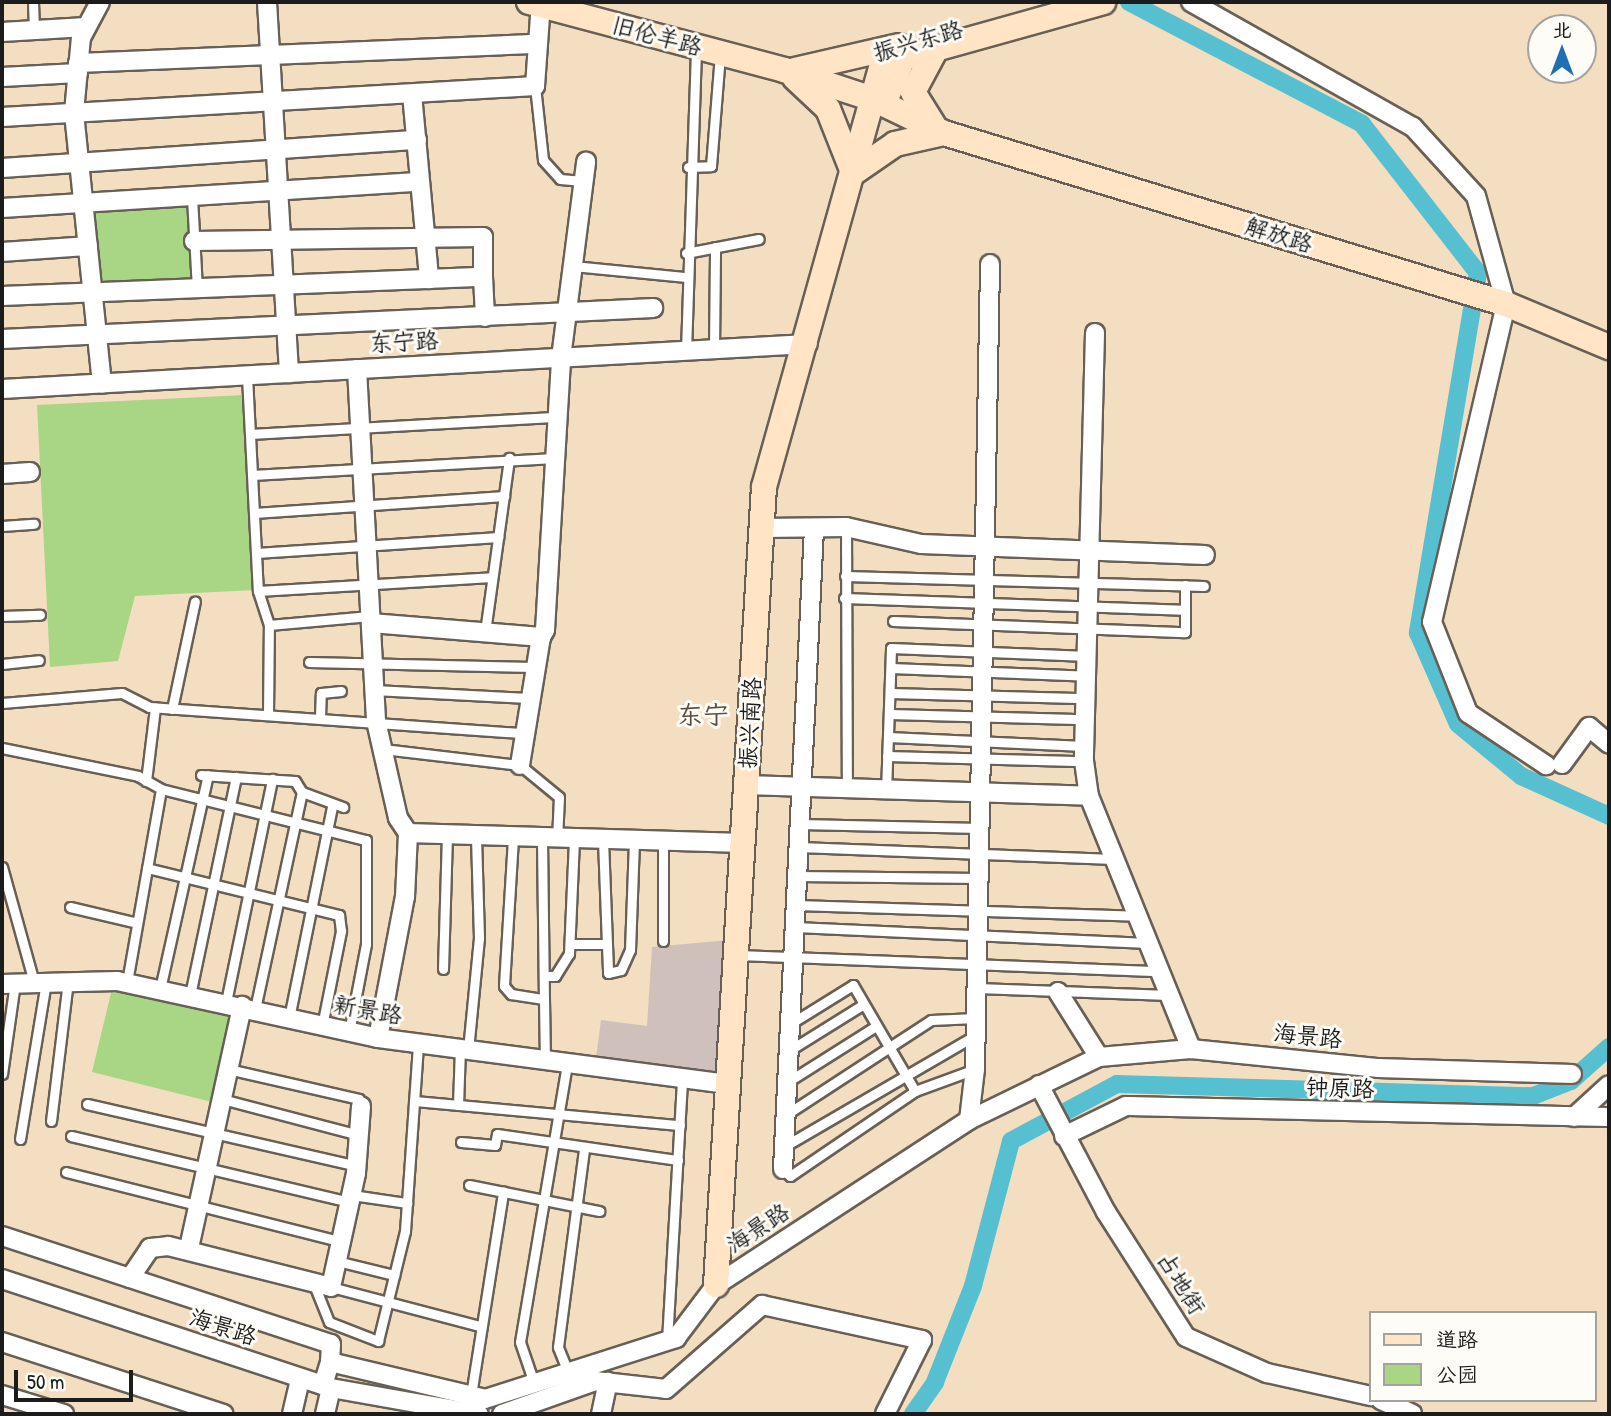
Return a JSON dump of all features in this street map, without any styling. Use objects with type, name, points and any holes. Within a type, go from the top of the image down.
[{"type":"street","points":[[100,2],[86,27],[78,68],[74,113],[102,384]]},
{"type":"street","points":[[267,2],[268,103],[289,373]]},
{"type":"street","name":"振兴东路","points":[[895,54],[1051,2]]},
{"type":"street","points":[[1191,2],[1413,127],[1476,196],[1506,304],[1432,622],[1468,713],[1554,764],[1589,727],[1609,744]]},
{"type":"street","points":[[2,117],[535,86],[537,3]]},
{"type":"street","name":"旧伦羊路","points":[[537,3],[784,70],[878,102]]},
{"type":"street","name":"振兴东路","points":[[784,70],[832,66],[936,49],[1101,4]]},
{"type":"street","points":[[2,32],[86,27]]},
{"type":"street","points":[[2,77],[78,68],[267,55],[538,44]]},
{"type":"street","points":[[936,49],[913,92],[920,112],[944,133]]},
{"type":"street","name":"振兴南路","points":[[716,1285],[764,486],[808,344],[853,173],[895,54]]},
{"type":"street","points":[[784,70],[828,109],[853,173],[895,144],[944,133]]},
{"type":"street","points":[[412,94],[417,140],[417,182],[429,279]]},
{"type":"street","name":"解放路","points":[[878,102],[944,133],[1506,304],[1609,347]]},
{"type":"street","points":[[2,168],[417,140]]},
{"type":"street","points":[[520,765],[532,667],[541,637],[561,358],[586,162]]},
{"type":"street","points":[[2,208],[417,182]]},
{"type":"street","points":[[194,241],[483,237],[485,317]]},
{"type":"street","points":[[2,252],[88,246]]},
{"type":"street","points":[[969,1120],[975,1069],[977,988],[990,264]]},
{"type":"street","points":[[2,296],[483,277]]},
{"type":"street","points":[[2,339],[653,308]]},
{"type":"street","points":[[1095,333],[1084,753],[1089,796],[1191,1049]]},
{"type":"street","name":"东宁路","points":[[2,389],[808,344]]},
{"type":"street","points":[[357,369],[376,721],[398,818],[408,833],[405,897],[378,1038]]},
{"type":"street","points":[[2,474],[30,472]]},
{"type":"street","points":[[762,528],[846,527],[921,544],[1205,555]]},
{"type":"street","points":[[783,1169],[814,529]]},
{"type":"street","points":[[370,619],[541,637]]},
{"type":"street","points":[[746,785],[886,793],[1089,796]]},
{"type":"street","points":[[408,833],[476,838],[743,843]]},
{"type":"street","name":"新景路","points":[[8,984],[127,982],[378,1038],[729,1084]]},
{"type":"street","points":[[1058,992],[1099,1058]]},
{"type":"street","points":[[189,1248],[241,1006]]},
{"type":"street","name":"海景路","points":[[667,1341],[716,1285],[969,1120],[1099,1058],[1191,1049],[1379,1068],[1572,1074]]},
{"type":"street","name":"占地街","points":[[1039,1085],[1057,1121],[1185,1337],[1267,1373],[1370,1396]]},
{"type":"street","points":[[1574,1118],[1609,1085]]},
{"type":"street","name":"钟原路","points":[[1057,1121],[1126,1105],[1609,1117]]},
{"type":"street","points":[[130,1278],[150,1248],[189,1248],[331,1287],[341,1262],[352,1198],[361,1106]]},
{"type":"street","points":[[2,1236],[331,1344],[325,1414]]},
{"type":"street","name":"海景路","points":[[2,1279],[327,1387],[479,1414]]},
{"type":"street","points":[[502,1414],[608,1382],[666,1388],[762,1305],[922,1340],[885,1414]]},
{"type":"street","points":[[330,1362],[485,1399],[667,1341]]},
{"type":"street","points":[[2,1342],[224,1414]]},
{"type":"street","points":[[292,1414],[300,1378]]},
{"type":"street","points":[[601,1414],[608,1382]]},
{"type":"street","points":[[2,1395],[64,1414]]},
{"type":"street","points":[[1385,1402],[1412,1414]]},
{"type":"lane","points":[[33,2],[34,30]]},
{"type":"lane","points":[[688,167],[710,166],[708,50]]},
{"type":"lane","points":[[686,351],[688,167],[708,50]]},
{"type":"lane","points":[[535,86],[542,160],[561,179],[583,181]]},
{"type":"lane","points":[[191,197],[197,288]]},
{"type":"lane","points":[[686,253],[760,239]]},
{"type":"lane","points":[[715,247],[715,349]]},
{"type":"lane","points":[[573,267],[686,277]]},
{"type":"lane","points":[[247,376],[258,591],[269,625],[268,714]]},
{"type":"lane","points":[[250,434],[558,417]]},
{"type":"lane","points":[[252,475],[509,458],[555,458]]},
{"type":"lane","points":[[485,632],[509,458]]},
{"type":"lane","points":[[254,513],[504,496]]},
{"type":"lane","points":[[2,526],[34,524]]},
{"type":"lane","points":[[846,527],[844,598],[847,790]]},
{"type":"lane","points":[[256,553],[498,537]]},
{"type":"lane","points":[[845,576],[1204,586]]},
{"type":"lane","points":[[258,591],[492,577]]},
{"type":"lane","points":[[893,621],[1185,632],[1185,585]]},
{"type":"lane","points":[[844,598],[1183,610]]},
{"type":"lane","points":[[172,709],[195,601]]},
{"type":"lane","points":[[2,617],[40,615]]},
{"type":"lane","points":[[269,625],[370,619]]},
{"type":"lane","points":[[886,793],[891,648],[1087,676]]},
{"type":"lane","points":[[891,668],[982,660],[1088,656]]},
{"type":"lane","points":[[2,664],[39,660]]},
{"type":"lane","points":[[309,662],[373,660],[532,667]]},
{"type":"lane","points":[[374,690],[528,698]]},
{"type":"lane","points":[[320,718],[321,693],[341,691]]},
{"type":"lane","points":[[2,703],[122,693],[155,708],[524,733]]},
{"type":"lane","points":[[890,693],[1086,698]]},
{"type":"lane","points":[[146,781],[155,708]]},
{"type":"lane","points":[[889,714],[982,714],[1085,719]]},
{"type":"lane","points":[[888,737],[981,747],[1084,753]]},
{"type":"lane","points":[[887,756],[981,747],[1084,753]]},
{"type":"lane","points":[[2,748],[146,781],[160,789],[366,840],[366,944],[349,1032]]},
{"type":"lane","points":[[383,749],[520,765],[559,797],[558,839],[544,976],[545,1060]]},
{"type":"lane","points":[[160,989],[203,799],[204,775],[295,781],[302,792],[332,806],[343,807]]},
{"type":"lane","points":[[190,995],[236,777]]},
{"type":"lane","points":[[241,1006],[249,891],[272,779]]},
{"type":"lane","points":[[127,982],[160,789]]},
{"type":"lane","points":[[241,1006],[279,898],[302,792]]},
{"type":"lane","points":[[289,1018],[332,806]]},
{"type":"lane","points":[[800,824],[980,828]]},
{"type":"lane","points":[[443,969],[447,837]]},
{"type":"lane","points":[[458,1105],[479,938],[476,838]]},
{"type":"lane","points":[[513,838],[504,986],[511,994],[544,999]]},
{"type":"lane","points":[[544,976],[555,976],[570,944],[558,839]]},
{"type":"lane","points":[[603,840],[604,944],[608,972],[621,970],[630,950],[634,841]]},
{"type":"lane","points":[[663,841],[663,941]]},
{"type":"lane","points":[[799,847],[979,851],[1114,859]]},
{"type":"lane","points":[[2,867],[40,982],[20,1139]]},
{"type":"lane","points":[[147,868],[330,910],[342,923],[322,1026]]},
{"type":"lane","points":[[797,876],[979,878]]},
{"type":"lane","points":[[796,905],[1137,916]]},
{"type":"lane","points":[[69,907],[137,923]]},
{"type":"lane","points":[[795,928],[978,933],[1148,943]]},
{"type":"lane","points":[[570,944],[604,944]]},
{"type":"lane","points":[[736,955],[977,962],[1159,971]]},
{"type":"lane","points":[[51,1121],[68,981]]},
{"type":"lane","points":[[2,1074],[8,984]]},
{"type":"lane","points":[[790,1024],[853,985],[915,1091]]},
{"type":"lane","points":[[977,988],[1169,995]]},
{"type":"lane","points":[[789,1051],[864,1004]]},
{"type":"lane","points":[[785,1115],[931,1020],[976,1026]]},
{"type":"lane","points":[[787,1082],[876,1026]]},
{"type":"lane","points":[[784,1146],[906,1076],[976,1026]]},
{"type":"lane","points":[[313,1282],[329,1322],[378,1341],[407,1203],[418,1043]]},
{"type":"lane","points":[[534,1383],[520,1342],[567,1063]]},
{"type":"lane","points":[[228,1069],[359,1099],[361,1106]]},
{"type":"lane","points":[[783,1169],[790,1176],[915,1091],[975,1069]]},
{"type":"lane","points":[[667,1341],[682,1078]]},
{"type":"lane","points":[[222,1099],[359,1135]]},
{"type":"lane","points":[[414,1101],[680,1125]]},
{"type":"lane","points":[[87,1104],[357,1166]]},
{"type":"lane","points":[[461,1142],[495,1145],[497,1134],[584,1150],[678,1160]]},
{"type":"lane","points":[[71,1136],[352,1198],[407,1203]]},
{"type":"lane","points":[[568,1372],[558,1347],[584,1150]]},
{"type":"lane","points":[[66,1172],[344,1242]]},
{"type":"lane","points":[[469,1185],[599,1211]]},
{"type":"lane","points":[[471,1395],[503,1192]]},
{"type":"lane","points":[[341,1262],[394,1275]]},
{"type":"lane","points":[[331,1287],[480,1326]]},
{"type":"shaded area","points":[[729,940],[723,1074],[596,1058],[601,1020],[647,1026],[652,947]]},
{"type":"green space","points":[[186,202],[192,282],[98,290],[92,209]]},
{"type":"green space","points":[[245,395],[255,590],[135,596],[118,661],[50,667],[37,405]]},
{"type":"green space","points":[[112,989],[230,1015],[212,1102],[92,1072]]},
{"type":"waterway","points":[[1129,2],[1362,124],[1478,273],[1418,633],[1458,724],[1521,776],[1609,816]]},
{"type":"waterway","points":[[913,1414],[935,1382],[973,1286],[1011,1141],[1117,1084],[1533,1096],[1571,1081],[1609,1047]]},
{"type":"district","name":"东宁","points":[[703,715]]}]
